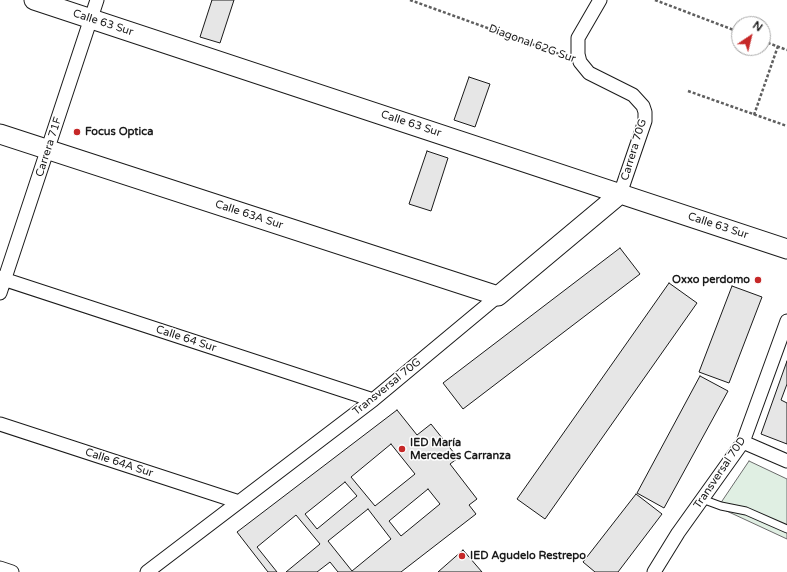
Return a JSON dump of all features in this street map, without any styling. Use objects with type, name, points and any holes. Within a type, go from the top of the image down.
[{"type":"street","name":"Calle 63 Sur","points":[[34,0],[787,249]]},
{"type":"street","name":"Carrera 71F","points":[[0,293],[2,279],[48,150],[97,0]]},
{"type":"street","points":[[580,62],[578,54],[578,38],[596,1]]},
{"type":"street","name":"Diagonal 62G Sur","points":[[580,62],[589,73],[633,95],[643,106]]},
{"type":"street","name":"Carrera 70G","points":[[620,194],[645,121],[643,106]]},
{"type":"street","name":"Calle 63A Sur","points":[[0,134],[498,296]]},
{"type":"street","name":"Transversal 70G","points":[[148,572],[373,400],[620,194]]},
{"type":"street","name":"Calle 64 Sur","points":[[2,279],[373,400]]},
{"type":"street","name":"Transversal 70D","points":[[654,572],[678,533],[743,442],[787,321]]},
{"type":"street","name":"Calle 64A Sur","points":[[0,424],[239,502]]},
{"type":"street","points":[[743,442],[787,461]]},
{"type":"street","points":[[0,568],[12,572]]},
{"type":"lane","points":[[702,499],[721,506],[746,511],[787,529]]},
{"type":"path","name":"Diagonal 62G Sur","points":[[410,0],[580,62]]},
{"type":"path","points":[[654,0],[731,29]]},
{"type":"path","points":[[771,44],[787,50]]},
{"type":"path","points":[[754,115],[778,46]]},
{"type":"path","points":[[688,91],[787,126]]},
{"type":"green space","points":[[749,461],[787,479],[787,539],[718,507]]},
{"type":"building","points":[[212,0],[234,0],[220,43],[200,37]]},
{"type":"building","points":[[469,77],[490,84],[475,127],[454,120]]},
{"type":"building","points":[[427,151],[448,158],[431,211],[409,204]]},
{"type":"building","points":[[620,248],[640,274],[463,409],[443,383]]},
{"type":"building","points":[[669,283],[697,303],[545,519],[517,499]]},
{"type":"building","points":[[732,286],[762,297],[729,383],[699,372]]},
{"type":"building","points":[[787,361],[787,384],[781,400],[787,403],[787,444],[761,434]]},
{"type":"building","points":[[700,376],[728,391],[664,508],[637,493]]},
{"type":"building","points":[[397,410],[417,435],[431,424],[458,458],[450,464],[477,499],[469,505],[476,514],[401,572],[338,572],[330,562],[317,572],[286,572],[320,544],[296,515],[257,547],[277,572],[268,572],[237,532]],"holes":[[[391,444],[415,474],[375,506],[351,477]],[[345,482],[357,496],[317,529],[305,514]],[[428,489],[440,504],[401,536],[389,521]],[[368,509],[391,539],[352,571],[328,541]]]},
{"type":"building","points":[[636,494],[662,514],[618,572],[595,572],[583,562]]},
{"type":"building","points":[[463,550],[482,572],[438,572]]},
{"type":"place","name":"Focus Optica","points":[[77,132]]},
{"type":"place","name":"Oxxo perdomo","points":[[758,280]]},
{"type":"place","name":"IED María Mercedes Carranza","points":[[402,449]]},
{"type":"place","name":"IED Agudelo Restrepo","points":[[462,556]]}]
